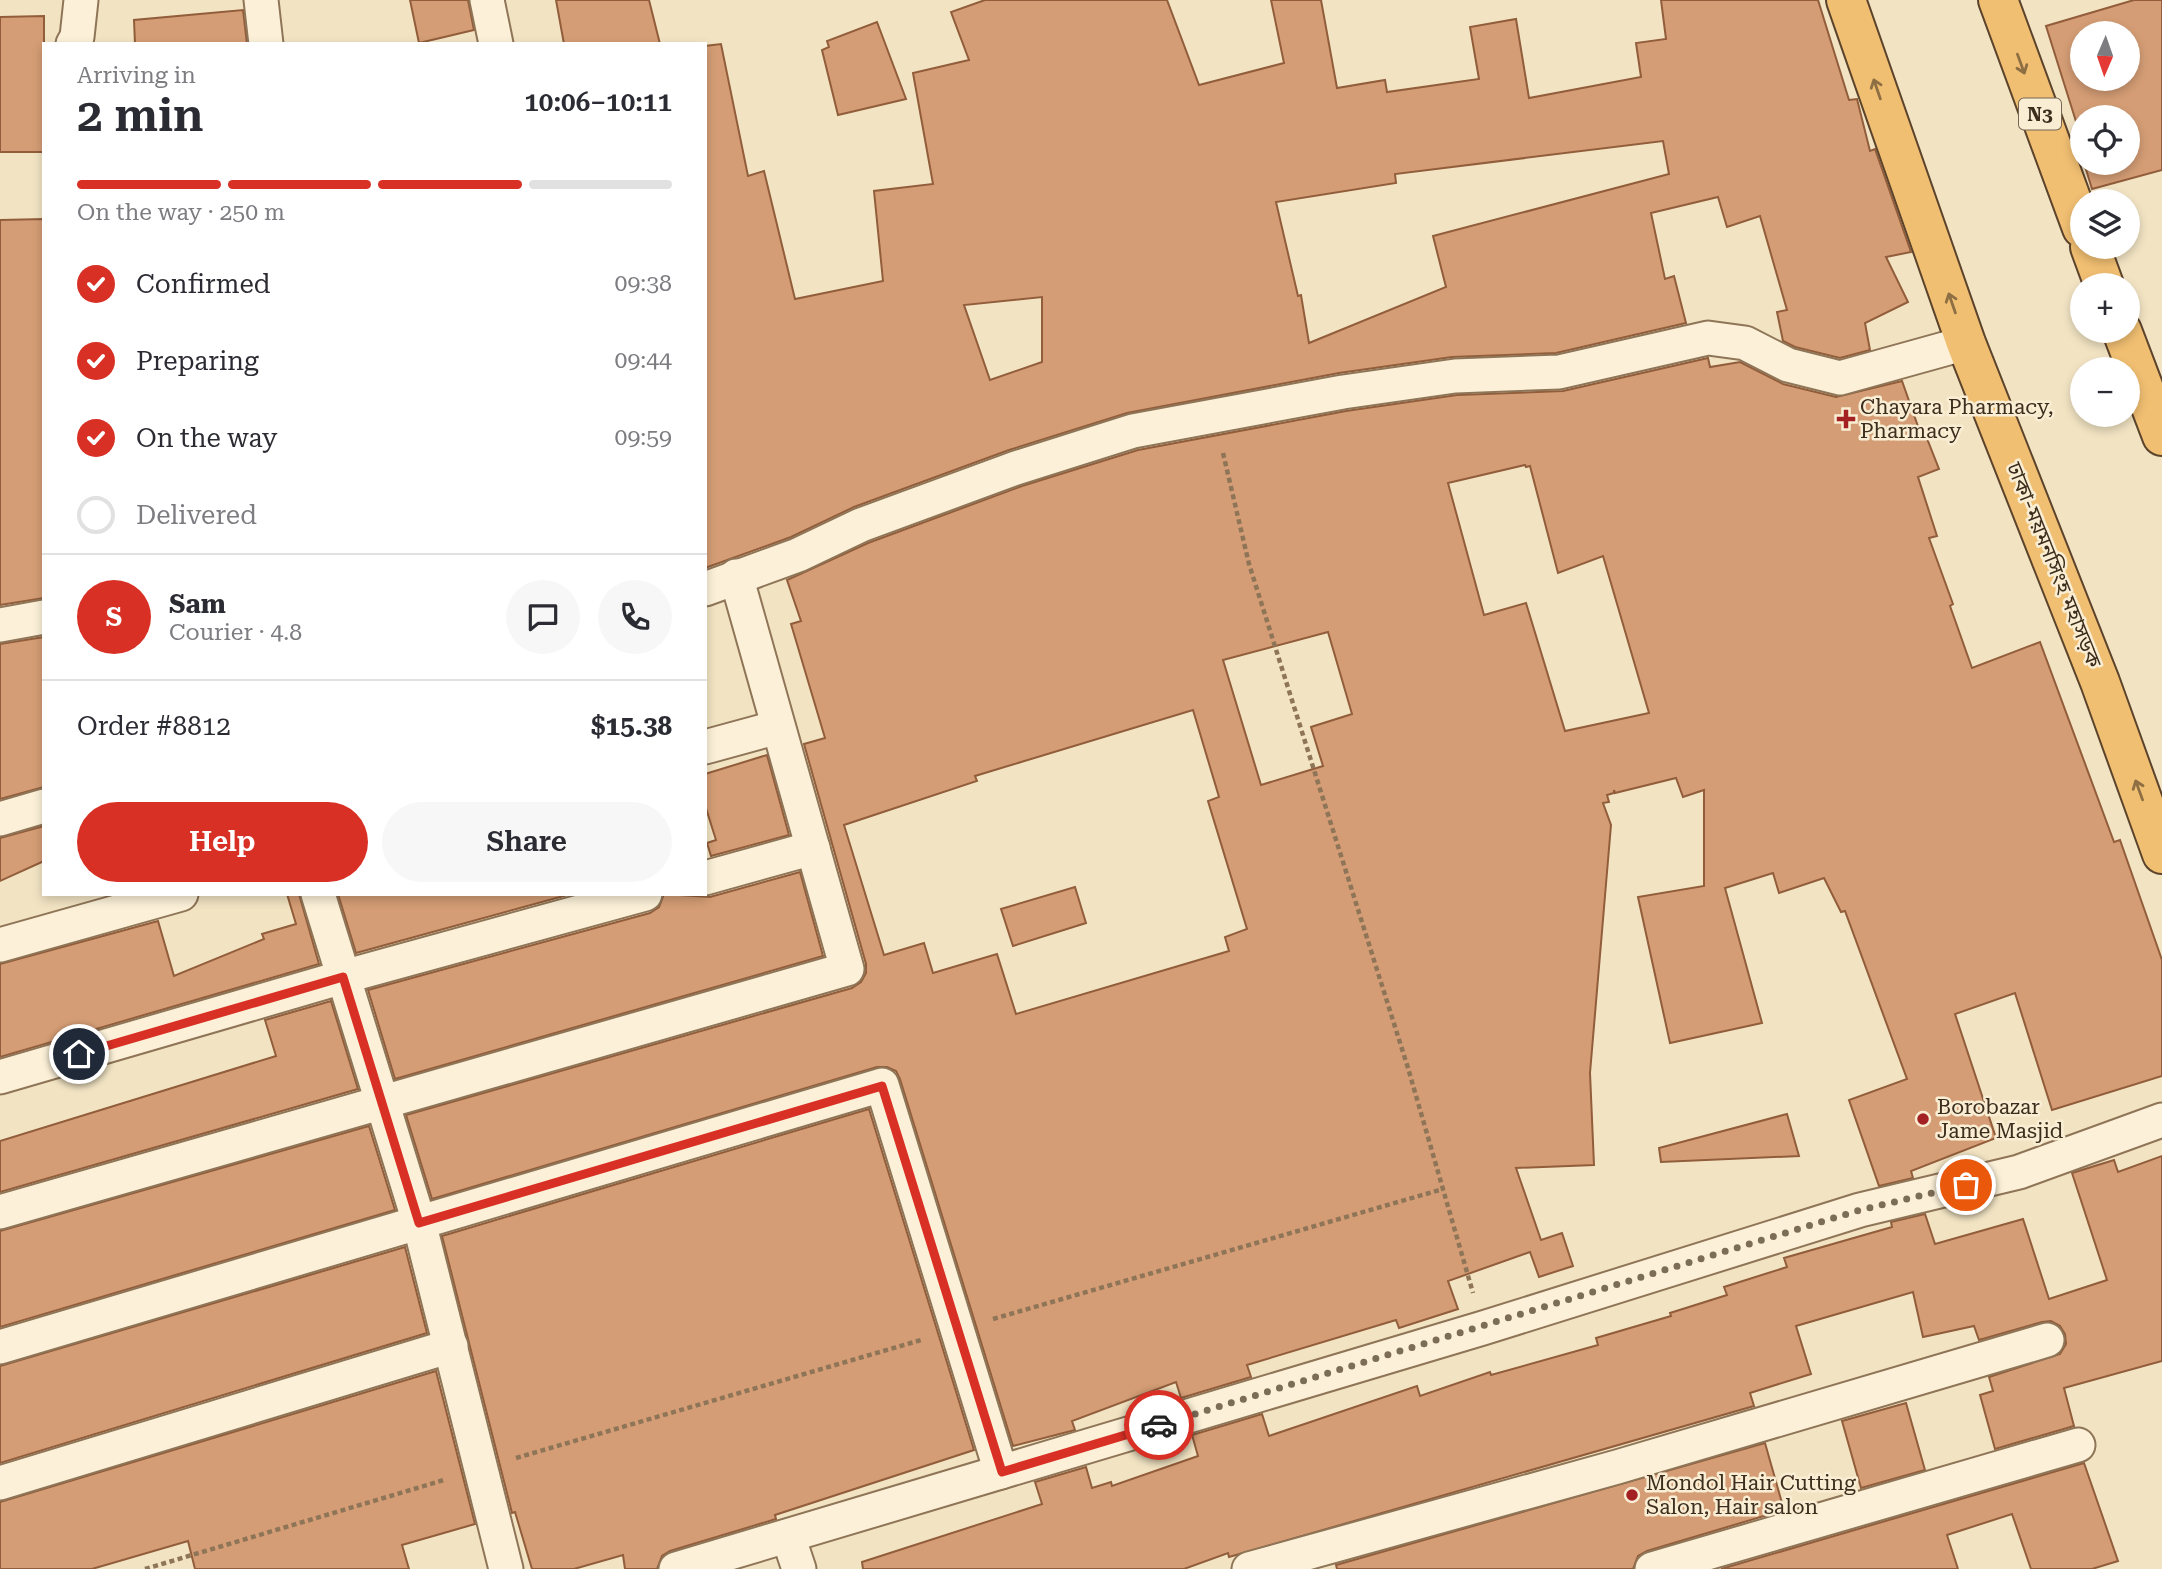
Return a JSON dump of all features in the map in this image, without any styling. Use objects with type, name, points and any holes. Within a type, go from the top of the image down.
[{"type":"highway","name":"ঢাকা-ময়মনসিংহ মহাসড়ক","points":[[1846,0],[1966,343],[2101,681],[2162,855]]},
{"type":"highway","name":"N3","points":[[1998,0],[2070,195]]},
{"type":"highway","points":[[2127,343],[2162,436]]},
{"type":"street","points":[[74,42],[81,0]]},
{"type":"street","points":[[261,0],[266,42]]},
{"type":"street","points":[[487,0],[496,42]]},
{"type":"street","points":[[707,588],[798,555],[861,524],[1016,468],[1133,431],[1343,392],[1455,376],[1559,372],[1708,338],[1745,342],[1788,365],[1840,379],[1966,343]]},
{"type":"street","points":[[0,1212],[847,969],[736,576]]},
{"type":"street","points":[[0,625],[42,617]]},
{"type":"street","points":[[707,746],[778,727]]},
{"type":"street","points":[[0,819],[42,807]]},
{"type":"street","points":[[707,877],[813,848]]},
{"type":"street","points":[[0,945],[174,896]]},
{"type":"street","points":[[319,896],[419,1223],[506,1569]]},
{"type":"street","points":[[0,1077],[343,977],[638,896]]},
{"type":"street","points":[[0,1347],[882,1086],[1002,1472]]},
{"type":"street","points":[[676,1569],[1483,1328],[1860,1210],[2019,1172],[2162,1120]]},
{"type":"street","points":[[1249,1569],[1307,1561],[2047,1340]]},
{"type":"street","points":[[0,1483],[451,1346]]},
{"type":"street","points":[[1652,1569],[2078,1445]]},
{"type":"street","points":[[788,1536],[800,1569]]},
{"type":"path","points":[[1215,416],[1249,564],[1443,1189],[1483,1328]]},
{"type":"path","points":[[145,1569],[1443,1189]]},
{"type":"building","points":[[410,0],[468,0],[474,30],[419,42]]},
{"type":"building","points":[[556,0],[649,0],[660,42],[564,42]]},
{"type":"building","points":[[985,0],[1167,0],[1199,85],[1284,63],[1271,0],[1321,0],[1337,88],[1385,80],[1387,92],[1479,79],[1470,27],[1516,19],[1529,98],[1641,77],[1636,43],[1666,39],[1661,0],[1818,0],[1849,100],[1857,99],[1870,151],[1875,149],[1911,252],[1886,257],[1908,302],[1865,323],[1870,350],[1840,358],[1795,347],[1783,341],[1777,312],[1787,310],[1760,216],[1727,227],[1718,197],[1651,213],[1665,279],[1674,276],[1686,323],[1556,353],[1452,357],[1339,373],[1127,413],[1009,450],[854,507],[791,537],[707,567],[707,46],[721,44],[748,176],[764,171],[795,299],[883,281],[874,191],[933,184],[913,73],[969,60],[951,12]],"holes":[[[1663,141],[1669,174],[1433,236],[1446,287],[1309,343],[1301,295],[1298,296],[1276,202],[1396,183],[1395,174]],[[1042,297],[1042,362],[990,380],[964,305]]]},
{"type":"building","points":[[2134,0],[2162,0],[2162,170],[2092,189],[2088,175],[2140,175],[2140,105],[2071,105],[2046,26]]},
{"type":"building","points":[[243,10],[247,42],[135,42],[134,20]]},
{"type":"building","points":[[44,16],[42,152],[0,152],[0,17]]},
{"type":"building","points":[[877,22],[906,99],[838,115],[822,50],[829,47],[827,41]]},
{"type":"building","points":[[42,219],[42,598],[0,605],[0,220]]},
{"type":"building","points":[[1708,358],[1710,367],[1740,362],[1783,384],[1836,397],[1902,381],[1920,432],[1924,431],[1939,469],[1918,477],[1937,536],[1929,538],[1972,668],[2040,642],[2114,842],[2120,840],[2162,960],[2162,1076],[2052,1110],[2015,993],[1955,1014],[1996,1138],[1911,1171],[1913,1178],[1879,1186],[1849,1100],[1907,1079],[1845,911],[1841,912],[1824,878],[1779,893],[1773,873],[1725,888],[1762,1023],[1670,1043],[1638,897],[1704,886],[1704,790],[1683,797],[1676,778],[1615,793],[1614,790],[1614,793],[1607,795],[1609,802],[1603,803],[1611,825],[1590,1073],[1594,1165],[1516,1168],[1541,1240],[1562,1233],[1573,1266],[1539,1277],[1530,1252],[1448,1281],[1458,1309],[1399,1328],[1396,1320],[1247,1365],[1251,1377],[1181,1398],[1176,1382],[1072,1421],[1075,1430],[1013,1446],[900,1079],[896,1071],[887,1067],[877,1067],[432,1199],[406,1115],[852,988],[861,982],[866,973],[866,964],[804,744],[825,738],[791,624],[801,621],[787,580],[868,543],[1022,486],[1138,450],[1346,411],[1457,395],[1563,391]],"holes":[[[1530,466],[1558,573],[1603,556],[1649,713],[1565,731],[1526,603],[1484,615],[1448,483]],[[1328,632],[1352,714],[1311,727],[1323,766],[1261,785],[1223,660]],[[1193,710],[1219,797],[1208,801],[1247,929],[1225,937],[1229,951],[1016,1014],[997,954],[933,973],[924,943],[884,955],[844,825],[977,781],[975,776]]]},
{"type":"building","points":[[42,637],[42,788],[0,799],[0,644]]},
{"type":"building","points":[[767,755],[789,835],[711,856],[707,843],[716,840],[707,811],[707,773]]},
{"type":"building","points":[[42,827],[42,862],[0,881],[0,838]]},
{"type":"building","points":[[800,872],[823,956],[395,1079],[368,990],[650,913],[659,907],[663,896],[710,897]]},
{"type":"building","points":[[1075,887],[1086,923],[1013,946],[1001,909]]},
{"type":"building","points":[[288,896],[300,896],[319,964],[0,1057],[0,964],[158,921],[174,976],[264,939],[262,934],[296,924]]},
{"type":"building","points":[[339,896],[564,896],[356,953]]},
{"type":"building","points":[[331,1001],[358,1089],[0,1192],[0,1141],[276,1056],[265,1020]]},
{"type":"building","points":[[869,1109],[974,1450],[775,1515],[776,1519],[670,1551],[662,1556],[657,1569],[625,1569],[623,1555],[574,1569],[532,1569],[515,1512],[512,1513],[442,1236]]},
{"type":"building","points":[[1787,1114],[1799,1156],[1661,1162],[1659,1148]]},
{"type":"building","points":[[369,1126],[395,1210],[0,1327],[0,1231]]},
{"type":"building","points":[[2162,1156],[2162,1361],[2064,1388],[2074,1426],[1995,1449],[1980,1395],[1993,1391],[1989,1377],[2060,1354],[2066,1344],[2065,1334],[2060,1326],[2051,1321],[1979,1340],[1974,1326],[1923,1337],[1913,1292],[1796,1326],[1811,1374],[1750,1393],[1754,1406],[1229,1557],[1228,1553],[1184,1569],[863,1569],[862,1562],[1042,1504],[1035,1482],[1086,1467],[1092,1488],[1111,1482],[1112,1486],[1198,1456],[1192,1435],[1262,1414],[1269,1436],[1417,1386],[1420,1396],[1490,1372],[1491,1375],[1598,1345],[1596,1338],[1671,1316],[1670,1313],[1727,1295],[1724,1287],[1787,1267],[1784,1258],[1892,1227],[1891,1222],[1925,1214],[1935,1244],[2023,1219],[2049,1299],[2107,1280],[2072,1173],[2114,1160],[2118,1172]]},
{"type":"building","points":[[405,1247],[427,1333],[0,1463],[0,1366]]},
{"type":"building","points":[[436,1371],[475,1524],[402,1545],[409,1569],[195,1569],[188,1541],[92,1569],[0,1569],[0,1502]]},
{"type":"building","points":[[1906,1403],[1925,1470],[1861,1488],[1842,1421]]},
{"type":"building","points":[[1765,1443],[1784,1510],[1647,1551],[1638,1556],[1633,1569],[1337,1569],[1336,1565]]},
{"type":"building","points":[[2084,1463],[2118,1561],[2092,1569],[2031,1569],[2012,1514],[1947,1535],[1958,1569],[1721,1569]]},
{"type":"way so far","points":[[1159,1425],[1483,1328],[1860,1210],[1966,1185]]},
{"type":"place","name":"Chayara Pharmacy, Pharmacy","points":[[1846,419]]},
{"type":"place","name":"Borobazar Jame Masjid","points":[[1923,1119]]},
{"type":"place","name":"Mondol Hair Cutting Salon, Hair salon","points":[[1632,1495]]},
{"type":"route","points":[[79,1054],[343,977],[419,1223],[882,1086],[1002,1472],[1159,1425]]}]
